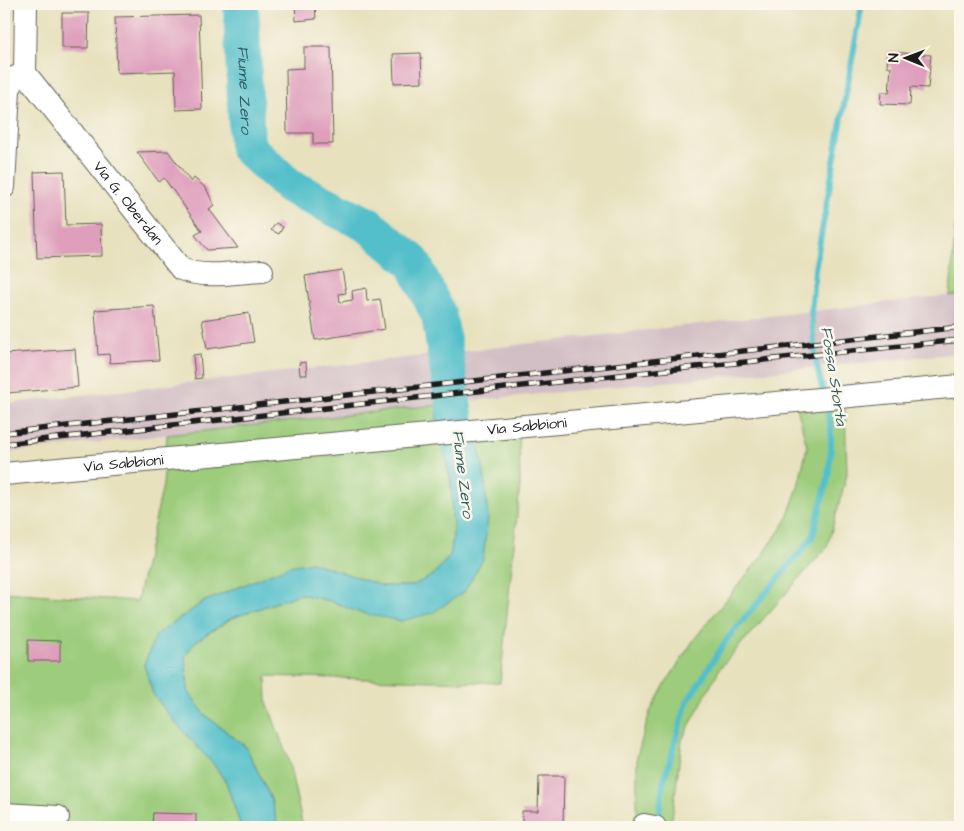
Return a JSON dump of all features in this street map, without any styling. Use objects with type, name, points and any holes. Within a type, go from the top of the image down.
[{"type":"street","points":[[4,187],[9,89],[16,77],[26,73],[26,4]]},
{"type":"street","name":"Via G. Oberdan","points":[[26,73],[181,269],[190,273],[204,274],[262,270]]},
{"type":"street","name":"Via Sabbioni","points":[[4,474],[960,386]]},
{"type":"street","points":[[4,814],[58,816]]},
{"type":"shaded area","points":[[960,294],[960,353],[468,401],[4,453],[4,404]]},
{"type":"green space","points":[[958,192],[960,192],[960,294],[950,296]]},
{"type":"green space","points":[[840,395],[845,409],[847,475],[827,547],[720,668],[682,740],[671,827],[631,827],[637,812],[637,756],[650,712],[664,686],[695,638],[762,556],[786,521],[798,487],[807,447],[795,399]]},
{"type":"green space","points":[[437,405],[437,424],[451,481],[453,537],[450,556],[433,575],[412,586],[383,586],[311,562],[203,602],[156,635],[144,665],[153,694],[174,721],[214,765],[226,782],[241,827],[4,827],[4,592],[137,601],[163,485],[167,435]]},
{"type":"green space","points":[[519,424],[520,485],[500,683],[266,676],[267,702],[288,759],[303,827],[278,827],[271,799],[246,747],[205,715],[188,691],[185,656],[196,641],[232,618],[300,594],[330,601],[361,613],[464,592],[474,429]]},
{"type":"water","points":[[468,401],[484,470],[488,518],[483,559],[464,592],[432,613],[401,621],[361,613],[330,601],[300,594],[232,618],[196,641],[185,656],[188,691],[205,715],[246,747],[271,799],[278,827],[241,827],[226,782],[214,765],[174,721],[153,694],[144,665],[156,635],[203,602],[289,566],[311,562],[383,586],[412,586],[433,575],[450,556],[453,537],[451,481],[437,424],[437,405]]},
{"type":"building","points":[[295,4],[315,4],[316,19],[296,21]]},
{"type":"building","points":[[62,13],[89,13],[88,48],[62,48]]},
{"type":"building","points":[[199,15],[202,109],[176,110],[175,71],[117,73],[115,17]]},
{"type":"building","points":[[304,47],[331,47],[333,144],[313,144],[313,133],[287,133],[286,69],[304,68]]},
{"type":"building","points":[[888,52],[931,55],[928,88],[911,87],[910,105],[880,104],[881,92],[889,93],[891,67],[887,66]]},
{"type":"building","points":[[421,53],[422,82],[394,83],[393,54]]},
{"type":"building","points":[[168,151],[191,182],[194,178],[206,188],[214,205],[209,209],[238,248],[207,250],[195,235],[202,231],[164,178],[159,182],[137,152]]},
{"type":"building","points":[[64,171],[66,225],[101,224],[102,256],[37,258],[34,172]]},
{"type":"building","points":[[276,223],[283,227],[279,234],[271,230]]},
{"type":"building","points":[[342,270],[346,293],[339,294],[340,302],[353,300],[352,291],[366,288],[367,301],[380,299],[385,329],[315,340],[305,276]]},
{"type":"building","points":[[154,306],[159,360],[110,363],[109,354],[98,355],[95,310]]},
{"type":"building","points":[[249,313],[254,342],[207,349],[202,320]]},
{"type":"building","points":[[75,349],[78,387],[7,393],[4,354]]},
{"type":"building","points":[[200,354],[202,378],[195,379],[193,355]]},
{"type":"building","points":[[306,362],[307,375],[300,375],[299,363]]},
{"type":"building","points":[[28,640],[60,641],[60,661],[28,661]]},
{"type":"building","points":[[539,776],[564,776],[563,827],[522,827],[522,811],[538,811]]},
{"type":"building","points":[[153,813],[196,814],[196,827],[152,825]]},
{"type":"building","points":[[97,824],[125,825],[125,827],[97,827]]},
{"type":"waterway","name":"Fiume Zero","points":[[241,4],[247,147],[289,186],[368,225],[413,262],[439,316],[461,452]]},
{"type":"waterway","name":"Fossa Storta","points":[[658,824],[663,783],[687,702],[727,639],[812,538],[828,478],[831,426],[816,362],[811,312],[815,269],[862,4]]},
{"type":"railway","points":[[4,433],[960,327]]},
{"type":"railway","points":[[4,444],[647,372],[960,340]]}]
